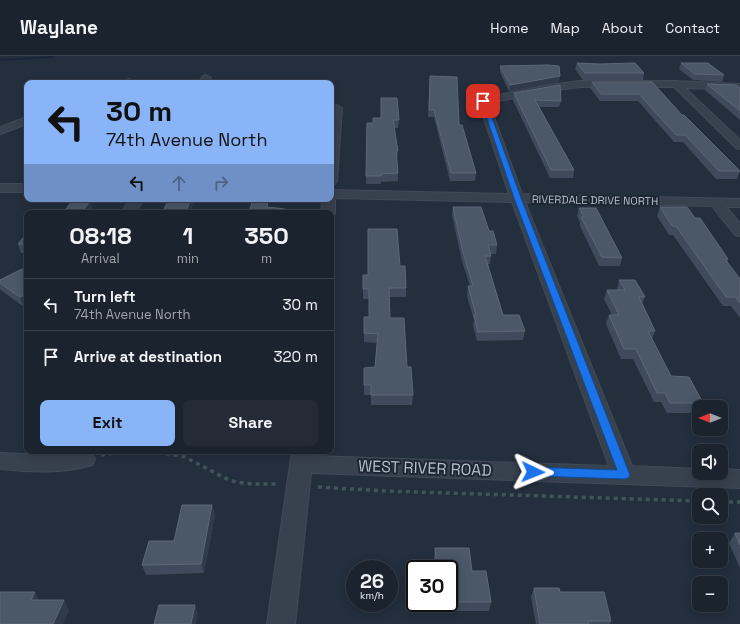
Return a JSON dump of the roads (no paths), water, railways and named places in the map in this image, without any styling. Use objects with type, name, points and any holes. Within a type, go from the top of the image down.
[{"type":"street","points":[[624,475],[517,198],[483,101],[564,85],[676,84],[740,87]]},
{"type":"street","points":[[676,84],[740,146]]},
{"type":"street","points":[[334,144],[337,108]]},
{"type":"street","points":[[0,131],[24,121]]},
{"type":"street","points":[[0,188],[24,188]]},
{"type":"street","name":"RIVERDALE DRIVE NORTH","points":[[334,194],[740,203]]},
{"type":"street","points":[[715,202],[740,232]]},
{"type":"street","points":[[281,624],[302,458]]},
{"type":"street","name":"WEST RIVER ROAD","points":[[302,458],[624,475],[740,479]]},
{"type":"street","points":[[0,461],[45,464],[84,459]]},
{"type":"waterway","points":[[0,60],[53,56]]}]
